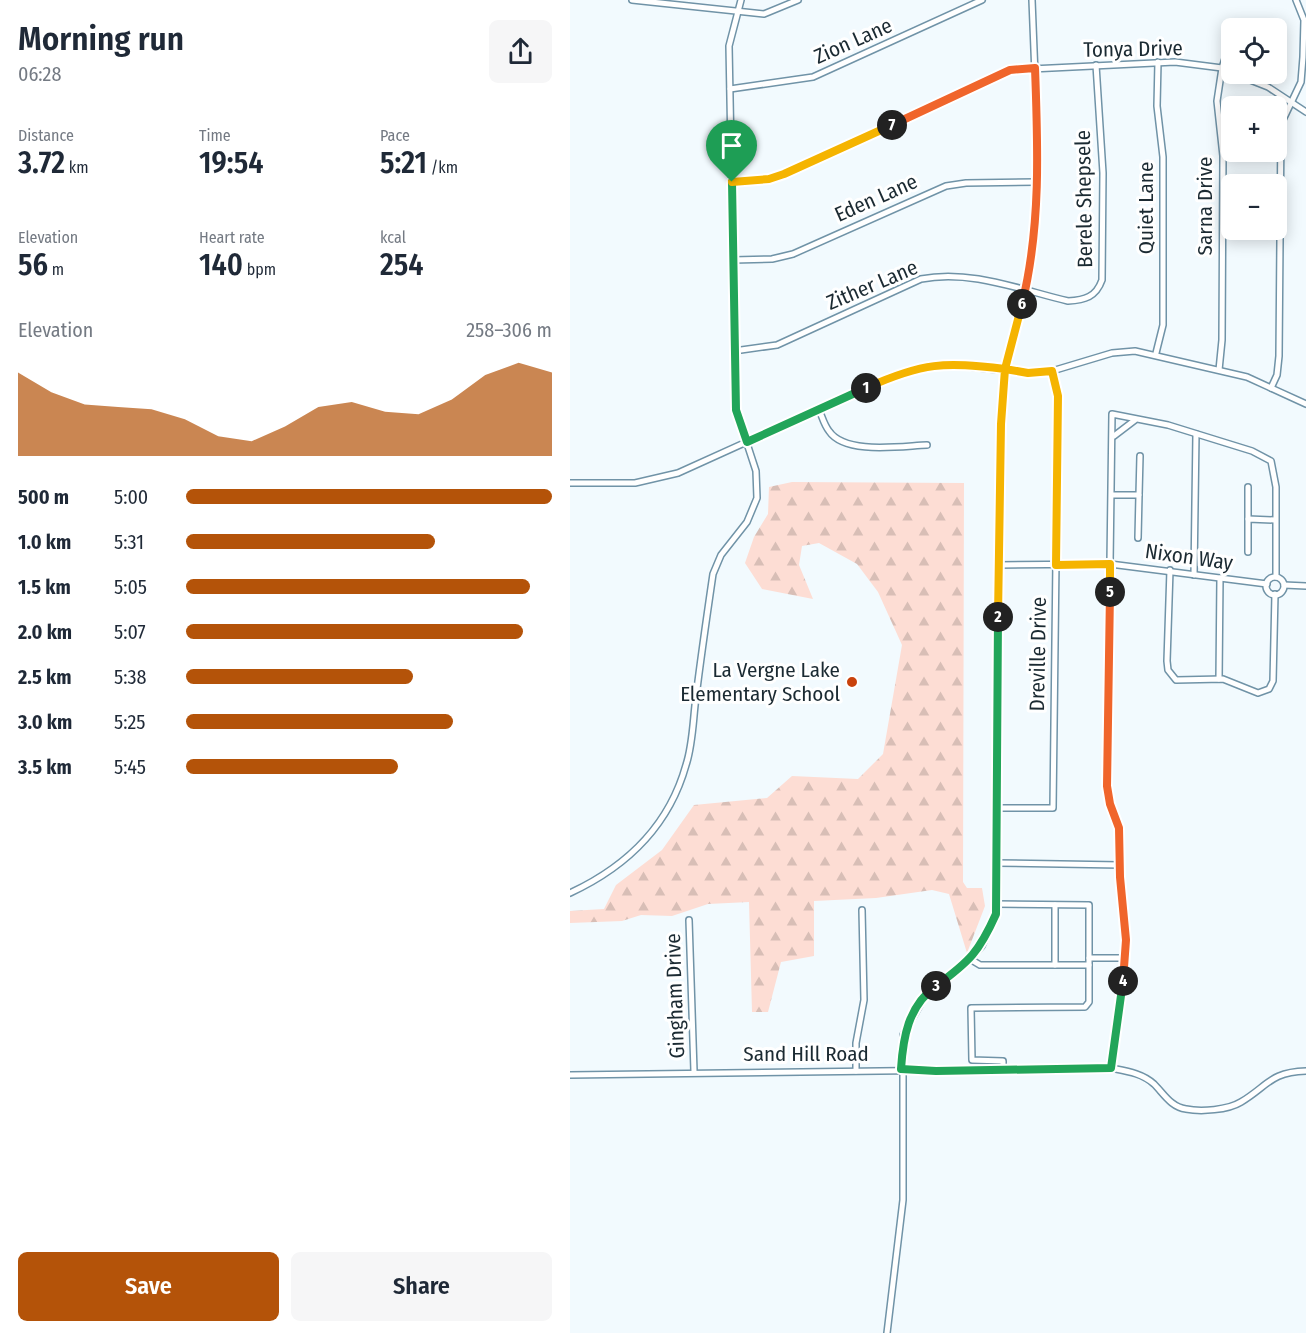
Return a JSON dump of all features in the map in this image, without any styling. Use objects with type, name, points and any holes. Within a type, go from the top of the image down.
[{"type":"street","points":[[632,0],[764,14],[798,0]]},
{"type":"street","points":[[570,893],[593,882],[627,860],[651,835],[672,803],[687,764],[712,574],[721,555],[747,522],[757,498],[756,471],[736,410],[734,351],[729,46],[736,11],[741,0]]},
{"type":"street","name":"Zion Lane","points":[[730,89],[813,77],[982,0]]},
{"type":"street","points":[[887,1333],[903,1200],[901,1069],[903,1035],[928,991],[970,959],[982,946],[996,914],[998,565],[1005,369],[1025,291],[1034,244],[1036,182],[1032,0]]},
{"type":"street","points":[[1271,388],[1277,375],[1279,356],[1281,124],[1301,82],[1304,57],[1304,20],[1296,0]]},
{"type":"street","name":"Tonya Drive","points":[[732,182],[769,179],[784,174],[1010,70],[1158,62],[1221,68]]},
{"type":"street","name":"Quiet Lane","points":[[1156,353],[1163,325],[1163,157],[1157,106],[1158,62]]},
{"type":"street","name":"Berele Shepsele","points":[[1025,291],[1068,301],[1084,300],[1096,292],[1102,280],[1103,173],[1096,65]]},
{"type":"street","name":"Sarna Drive","points":[[1219,370],[1222,340],[1222,156],[1217,101],[1221,75]]},
{"type":"street","name":"Tonya Drive","points":[[1260,84],[1306,112]]},
{"type":"street","name":"Eden Lane","points":[[733,260],[772,259],[793,254],[928,192],[946,186],[966,183],[1036,182]]},
{"type":"street","name":"Zither Lane","points":[[734,351],[777,345],[931,277],[961,275],[1025,291]]},
{"type":"street","points":[[570,483],[615,484],[655,480],[690,468],[892,376],[926,366],[958,364],[1028,373],[1052,371],[1112,353],[1135,351],[1156,353],[1247,377],[1306,404]]},
{"type":"street","name":"Dreville Drive","points":[[996,808],[1053,808],[1058,396],[1052,371]]},
{"type":"street","points":[[819,410],[829,432],[842,443],[862,447],[927,445]]},
{"type":"street","points":[[1111,1068],[1125,958],[1119,828],[1110,804],[1107,786],[1114,436],[1112,414],[1196,434],[1252,451],[1271,461],[1276,488],[1276,577]]},
{"type":"street","points":[[1114,436],[1134,420]]},
{"type":"street","points":[[1194,575],[1196,434]]},
{"type":"street","points":[[1138,538],[1140,456]]},
{"type":"street","points":[[1248,487],[1248,552]]},
{"type":"street","points":[[1112,495],[1139,495]]},
{"type":"street","points":[[1248,519],[1275,520]]},
{"type":"street","name":"Nixon Way","points":[[998,565],[1110,564],[1267,584]]},
{"type":"street","points":[[1170,570],[1167,661],[1168,670],[1176,680],[1219,679],[1258,693],[1269,689],[1273,681],[1275,594]]},
{"type":"street","points":[[1276,577],[1281,579],[1284,585],[1281,592],[1275,594],[1268,591],[1267,584],[1270,578],[1276,577]]},
{"type":"street","points":[[1219,679],[1220,578]]},
{"type":"street","points":[[1284,585],[1306,586]]},
{"type":"street","points":[[996,863],[1120,865]]},
{"type":"street","points":[[996,904],[1089,905],[1089,1002],[1085,1007],[971,1008],[972,1060],[1003,1061],[1004,1070]]},
{"type":"street","points":[[1055,905],[1055,965]]},
{"type":"street","points":[[855,1071],[856,1043],[864,1000],[862,910]]},
{"type":"street","name":"Gingham Drive","points":[[689,920],[694,1071]]},
{"type":"street","points":[[1089,958],[1125,958]]},
{"type":"street","points":[[970,959],[980,965],[1089,965]]},
{"type":"street","name":"Sand Hill Road","points":[[570,1075],[694,1071],[1111,1068],[1132,1072],[1143,1077],[1153,1083],[1168,1100],[1185,1109],[1202,1110],[1239,1103],[1268,1080],[1289,1071],[1306,1071]]},
{"type":"green space","points":[[792,482],[964,483],[963,882],[967,888],[982,888],[985,906],[967,953],[949,894],[932,890],[876,898],[814,901],[814,956],[781,962],[768,1012],[752,1012],[749,902],[708,904],[672,916],[641,915],[622,921],[570,923],[570,911],[604,909],[616,885],[662,850],[694,805],[767,798],[792,776],[858,779],[883,754],[902,645],[878,592],[857,564],[819,543],[802,546],[799,565],[813,599],[762,589],[745,563],[754,537],[768,514],[769,487]]},
{"type":"place","name":"La Vergne Lake Elementary School","points":[[852,682]]},
{"type":"route","points":[[732,182],[736,410],[747,442],[908,370],[942,364],[1005,369],[1001,424],[998,565],[996,914],[982,946],[963,966],[928,991],[913,1015],[903,1035],[901,1069],[936,1071],[1111,1068],[1122,995],[1126,940],[1120,877],[1119,828],[1107,795],[1110,564],[1056,565],[1058,396],[1052,371],[1028,373],[1005,369],[1025,291],[1034,244],[1037,125],[1035,68],[1010,70],[784,174],[769,179],[732,182]]}]
